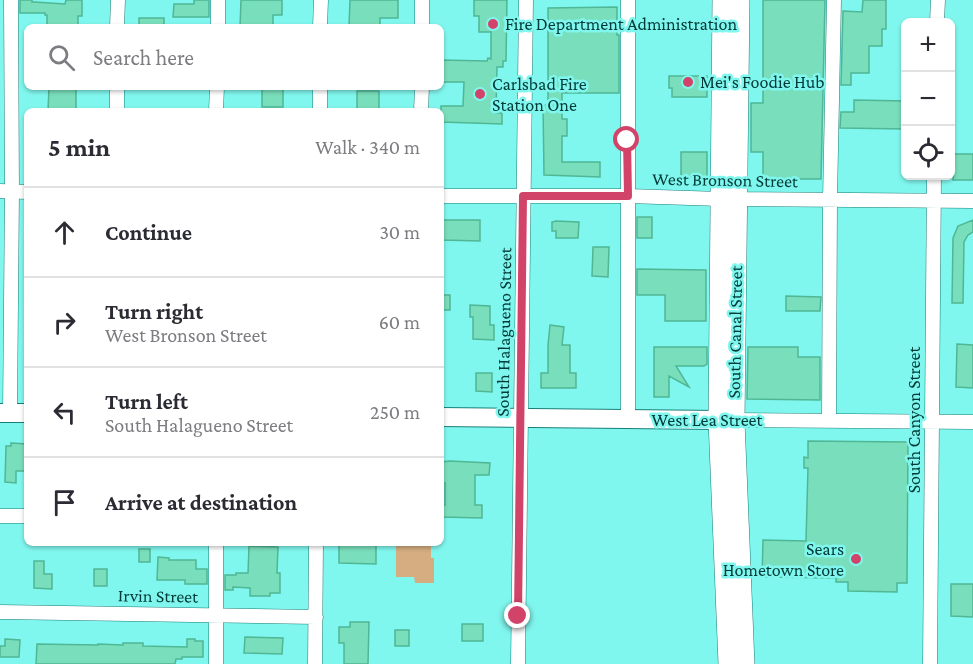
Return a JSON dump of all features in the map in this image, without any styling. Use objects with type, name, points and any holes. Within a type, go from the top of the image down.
[{"type":"highway","name":"South Canal Street","points":[[723,0],[729,199]]},
{"type":"highway","name":"South Canal Street","points":[[729,664],[726,420],[729,199],[739,0]]},
{"type":"highway","name":"South Canal Street","points":[[726,420],[744,664]]},
{"type":"main road","name":"West Lea Street","points":[[444,417],[726,420]]},
{"type":"street","points":[[11,0],[6,191],[12,413]]},
{"type":"street","points":[[117,24],[118,0]]},
{"type":"street","points":[[218,0],[218,24]]},
{"type":"street","points":[[320,24],[321,0]]},
{"type":"street","points":[[422,0],[422,24]]},
{"type":"street","name":"South Halagueno Street","points":[[518,664],[526,0]]},
{"type":"street","points":[[628,0],[628,419]]},
{"type":"street","points":[[829,421],[834,0]]},
{"type":"street","points":[[937,18],[938,0]]},
{"type":"street","points":[[117,90],[117,108]]},
{"type":"street","points":[[216,108],[217,90]]},
{"type":"street","points":[[320,90],[320,108]]},
{"type":"street","points":[[421,108],[422,90]]},
{"type":"street","name":"South Canyon Street","points":[[930,664],[934,180]]},
{"type":"street","points":[[6,191],[24,192]]},
{"type":"street","name":"West Bronson Street","points":[[444,196],[973,201]]},
{"type":"street","name":"West Lea Street","points":[[726,420],[973,422]]},
{"type":"street","points":[[0,516],[24,516]]},
{"type":"street","points":[[216,546],[216,664]]},
{"type":"street","points":[[315,664],[316,546]]},
{"type":"street","name":"Irvin Street","points":[[0,612],[316,617]]},
{"type":"shaded area","points":[[396,546],[431,546],[431,558],[434,558],[434,583],[415,583],[414,577],[396,577]]},
{"type":"building","points":[[20,0],[65,4],[66,0],[82,0],[82,16],[78,16],[78,24],[47,24],[45,13],[20,13]]},
{"type":"building","points":[[194,0],[209,0],[209,17],[173,17],[174,4],[194,4]]},
{"type":"building","points":[[241,0],[282,0],[282,15],[273,15],[273,24],[240,24]]},
{"type":"building","points":[[350,0],[398,0],[398,18],[380,18],[380,24],[349,24]]},
{"type":"building","name":"Carlsbad Fire Station One","points":[[474,0],[507,0],[506,61],[503,61],[503,67],[497,67],[496,113],[502,113],[502,124],[444,122],[444,108],[441,106],[463,106],[464,82],[444,82],[444,60],[487,61],[488,58],[491,59],[491,32],[479,32],[479,16],[474,16]]},
{"type":"building","points":[[763,0],[825,0],[821,179],[763,179],[763,152],[751,152],[751,103],[763,103]]},
{"type":"building","points":[[863,0],[886,0],[886,29],[882,29],[882,46],[869,46],[869,73],[851,73],[851,85],[841,85],[843,11],[862,12]]},
{"type":"building","points":[[617,7],[619,93],[562,93],[562,119],[567,119],[567,136],[562,136],[562,162],[600,162],[600,177],[544,175],[543,105],[548,105],[548,8]]},
{"type":"building","points":[[139,18],[164,18],[164,24],[139,24]]},
{"type":"building","name":"Mei's Foodie Hub","points":[[669,76],[707,76],[707,97],[672,97]]},
{"type":"building","points":[[49,90],[76,90],[76,108],[48,108]]},
{"type":"building","points":[[262,90],[283,90],[283,107],[262,107]]},
{"type":"building","points":[[357,91],[379,91],[379,108],[357,108]]},
{"type":"building","points":[[854,100],[901,101],[901,129],[840,128],[841,112],[854,112]]},
{"type":"building","points":[[681,152],[707,152],[707,177],[681,177]]},
{"type":"building","points":[[955,154],[973,154],[973,180],[955,180]]},
{"type":"building","points":[[637,217],[652,217],[652,238],[637,238]]},
{"type":"building","points":[[444,220],[480,220],[480,241],[444,240]]},
{"type":"building","points":[[973,220],[973,232],[964,242],[963,303],[952,303],[953,238],[958,226]]},
{"type":"building","points":[[552,222],[579,222],[578,238],[556,238],[556,231],[552,231]]},
{"type":"building","points":[[593,247],[609,247],[608,277],[592,276]]},
{"type":"building","points":[[637,269],[706,270],[706,321],[665,321],[665,295],[637,295]]},
{"type":"building","points":[[444,295],[450,295],[450,310],[444,310]]},
{"type":"building","points":[[786,296],[821,297],[820,311],[786,311]]},
{"type":"building","points":[[470,305],[490,306],[490,325],[494,325],[494,340],[473,339],[473,317],[470,317]]},
{"type":"building","points":[[550,325],[564,327],[562,345],[570,345],[570,373],[576,373],[576,388],[541,388],[541,373],[548,373]]},
{"type":"building","points":[[957,344],[973,345],[973,388],[956,387]]},
{"type":"building","points":[[654,347],[707,347],[707,364],[704,366],[676,366],[689,387],[669,376],[669,397],[654,397]]},
{"type":"building","points":[[748,347],[798,347],[798,357],[820,357],[820,400],[747,399]]},
{"type":"building","points":[[476,373],[492,373],[492,392],[476,391]]},
{"type":"building","points":[[808,441],[908,442],[907,583],[897,583],[897,592],[848,591],[848,582],[836,582],[836,578],[762,577],[763,540],[806,541],[808,468],[804,468],[804,457],[808,458]]},
{"type":"building","points":[[11,443],[24,444],[24,471],[16,471],[16,483],[5,482],[6,446],[11,446]]},
{"type":"building","points":[[444,462],[490,463],[489,475],[475,475],[475,505],[482,505],[482,518],[444,517]]},
{"type":"building","points":[[249,546],[278,547],[277,573],[280,573],[280,593],[270,593],[270,596],[250,596],[250,588],[233,587],[233,590],[225,590],[225,575],[248,573]]},
{"type":"building","points":[[339,546],[376,546],[376,564],[339,563]]},
{"type":"building","points":[[139,549],[150,549],[150,562],[139,562]]},
{"type":"building","points":[[158,557],[169,558],[169,560],[196,560],[196,569],[207,569],[207,584],[185,584],[185,580],[157,580]]},
{"type":"building","points":[[34,561],[44,561],[44,574],[52,574],[52,589],[34,588]]},
{"type":"building","points":[[94,569],[107,569],[107,586],[94,586]]},
{"type":"building","points":[[951,584],[973,584],[973,617],[951,616]]},
{"type":"building","points":[[350,622],[369,622],[368,664],[344,664],[344,643],[339,643],[339,627],[350,627]]},
{"type":"building","points":[[462,624],[483,624],[483,641],[462,641]]},
{"type":"building","points":[[395,630],[409,630],[409,646],[395,646]]},
{"type":"building","points":[[245,637],[283,638],[282,654],[244,653]]},
{"type":"building","points":[[5,639],[20,640],[19,657],[0,657],[0,646],[5,646]]},
{"type":"building","points":[[187,639],[203,641],[203,657],[182,657],[182,659],[176,659],[175,664],[36,664],[37,644],[123,645],[123,643],[143,643],[143,646],[187,647]]},
{"type":"place","name":"Fire Department Administration","points":[[493,24]]},
{"type":"place","name":"Mei's Foodie Hub","points":[[688,82]]},
{"type":"place","name":"Carlsbad Fire Station One","points":[[480,94]]},
{"type":"place","name":"Sears Hometown Store","points":[[856,559]]},
{"type":"route","points":[[518,616],[523,196],[628,196],[627,140]]}]
